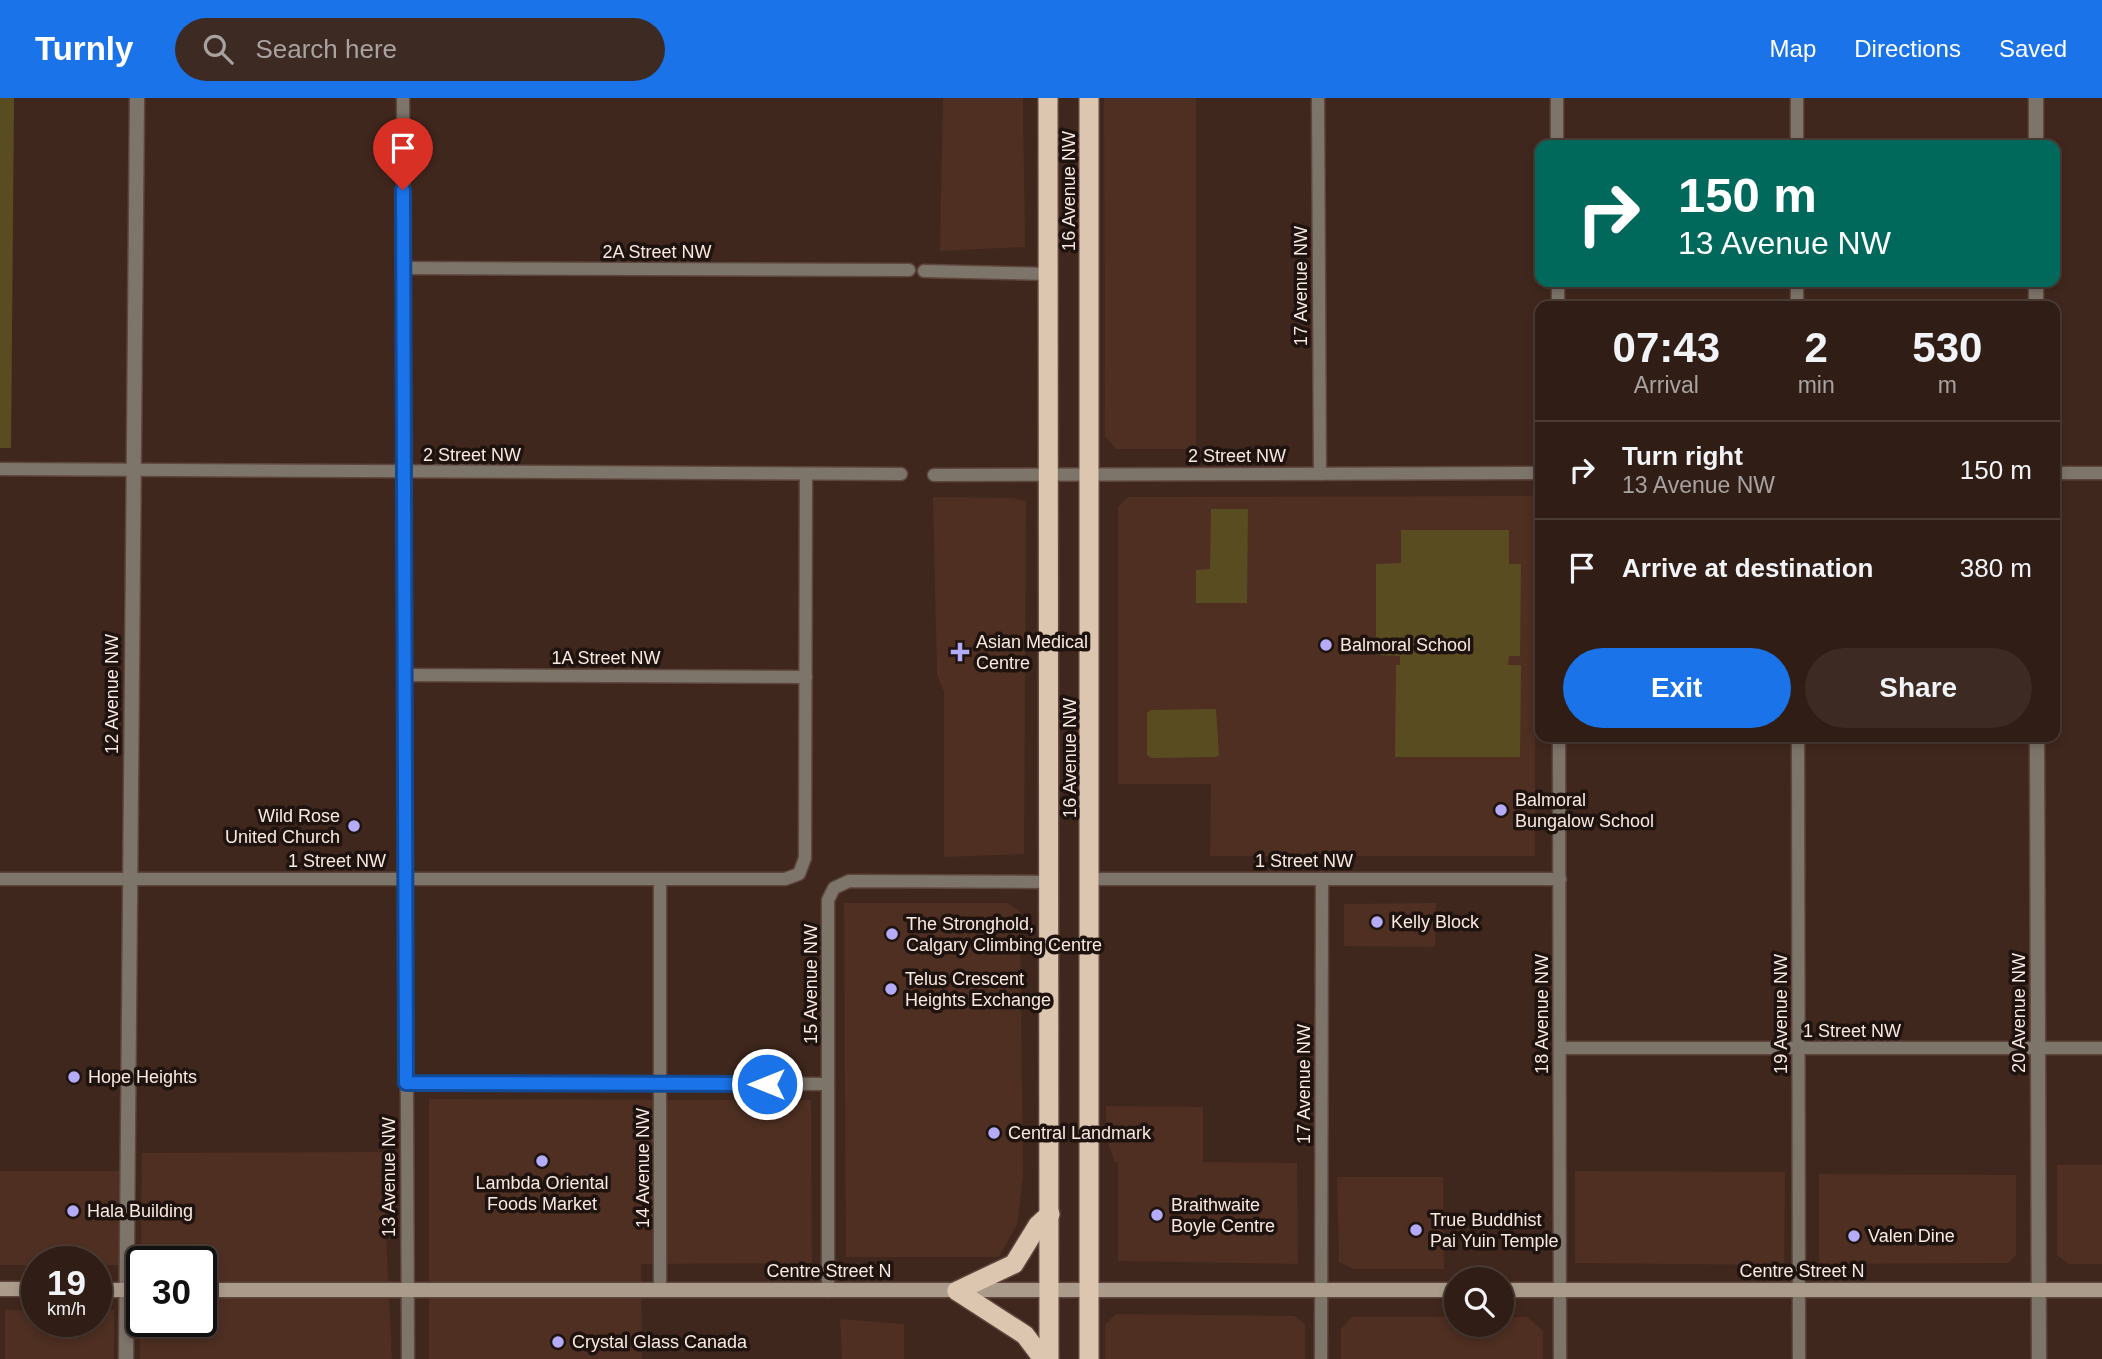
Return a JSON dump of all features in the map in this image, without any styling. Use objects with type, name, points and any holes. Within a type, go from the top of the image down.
[{"type":"highway","name":"16 Avenue NW","points":[[1048,98],[1050,274],[1046,474],[1046,882],[1049,1359]]},
{"type":"highway","name":"16 Avenue NW","points":[[1089,98],[1089,1359]]},
{"type":"highway","points":[[957,1291],[1014,1264],[1038,1225],[1049,1214]]},
{"type":"highway","points":[[957,1291],[1025,1335],[1043,1359]]},
{"type":"main road","points":[[0,1289],[21,1289]]},
{"type":"main road","points":[[112,1290],[126,1290]]},
{"type":"main road","name":"Centre Street N","points":[[217,1290],[1444,1290]]},
{"type":"main road","name":"Centre Street N","points":[[1514,1290],[2102,1290]]},
{"type":"street","name":"12 Avenue NW","points":[[126,1246],[137,98]]},
{"type":"street","name":"13 Avenue NW","points":[[403,98],[408,1359]]},
{"type":"street","name":"17 Avenue NW","points":[[1318,98],[1320,474]]},
{"type":"street","points":[[1557,98],[1557,140]]},
{"type":"street","points":[[1797,98],[1797,140]]},
{"type":"street","points":[[2036,98],[2036,140]]},
{"type":"street","name":"2A Street NW","points":[[404,268],[909,270]]},
{"type":"street","points":[[924,271],[1050,274]]},
{"type":"street","name":"2 Street NW","points":[[0,469],[133,472],[901,474]]},
{"type":"street","name":"2 Street NW","points":[[934,475],[1535,473]]},
{"type":"street","points":[[2060,473],[2102,473]]},
{"type":"street","points":[[806,474],[806,677]]},
{"type":"street","name":"1A Street NW","points":[[405,675],[806,677]]},
{"type":"street","name":"1 Street NW","points":[[0,879],[785,879],[799,874],[805,858],[806,677]]},
{"type":"street","name":"18 Avenue NW","points":[[1559,742],[1560,1359]]},
{"type":"street","name":"19 Avenue NW","points":[[1798,742],[1799,1359]]},
{"type":"street","name":"20 Avenue NW","points":[[2037,742],[2039,1359]]},
{"type":"street","name":"14 Avenue NW","points":[[660,879],[660,1290]]},
{"type":"street","name":"1 Street NW","points":[[1091,879],[1560,879]]},
{"type":"street","name":"17 Avenue NW","points":[[1321,1359],[1322,879]]},
{"type":"street","name":"15 Avenue NW","points":[[828,1291],[828,900],[834,888],[849,881],[1046,882]]},
{"type":"street","name":"1 Street NW","points":[[1560,1048],[2102,1048]]},
{"type":"street","points":[[406,1083],[828,1084]]},
{"type":"street","name":"12 Avenue NW","points":[[125,1359],[126,1290]]},
{"type":"shaded area","points":[[0,98],[14,98],[11,448],[0,448]]},
{"type":"shaded area","points":[[943,98],[1023,98],[1025,247],[940,251]]},
{"type":"shaded area","points":[[1104,98],[1196,98],[1196,449],[1116,449],[1105,436]]},
{"type":"shaded area","name":"Balmoral School","points":[[1535,496],[1535,856],[1210,856],[1211,784],[1118,784],[1118,506],[1129,497]]},
{"type":"shaded area","points":[[933,497],[1012,498],[1026,501],[1024,854],[944,857],[944,692],[937,675]]},
{"type":"shaded area","points":[[1211,509],[1248,509],[1247,603],[1196,603],[1196,570],[1210,569]]},
{"type":"shaded area","points":[[1401,530],[1509,530],[1509,564],[1521,564],[1520,656],[1509,656],[1508,665],[1521,665],[1520,757],[1395,757],[1396,665],[1400,665],[1400,656],[1376,655],[1376,564],[1401,563]]},
{"type":"shaded area","points":[[1216,709],[1219,755],[1216,757],[1151,758],[1147,755],[1147,713],[1151,710]]},
{"type":"shaded area","points":[[844,903],[1008,903],[1020,912],[1023,1176],[1017,1224],[999,1257],[846,1257]]},
{"type":"shaded area","name":"Kelly Block","points":[[1436,903],[1435,947],[1344,946],[1344,904]]},
{"type":"shaded area","points":[[429,1099],[811,1100],[812,1263],[641,1264],[642,1359],[429,1359]]},
{"type":"shaded area","points":[[1106,1106],[1203,1107],[1203,1162],[1297,1163],[1298,1264],[1118,1261],[1118,1162],[1115,1162],[1106,1138]]},
{"type":"shaded area","points":[[382,1152],[392,1359],[140,1359],[140,1337],[217,1337],[217,1246],[141,1246],[142,1153]]},
{"type":"shaded area","points":[[2057,1165],[2102,1165],[2102,1264],[2069,1264],[2057,1255]]},
{"type":"shaded area","points":[[0,1171],[123,1171],[120,1265],[112,1265],[112,1246],[21,1246],[21,1265],[0,1265]]},
{"type":"shaded area","points":[[1575,1171],[1785,1172],[1784,1265],[1575,1263]]},
{"type":"shaded area","points":[[1819,1174],[2016,1175],[2016,1255],[2009,1263],[1819,1264]]},
{"type":"shaded area","points":[[1337,1177],[1443,1177],[1444,1269],[1354,1269],[1339,1262]]},
{"type":"shaded area","points":[[5,1310],[21,1310],[21,1337],[112,1337],[114,1310],[114,1359],[5,1359]]},
{"type":"shaded area","points":[[1116,1314],[1294,1316],[1305,1324],[1305,1359],[1105,1359],[1105,1325]]},
{"type":"shaded area","points":[[1352,1317],[1444,1317],[1444,1337],[1514,1337],[1514,1317],[1527,1317],[1543,1331],[1543,1359],[1341,1359],[1341,1329]]},
{"type":"shaded area","points":[[840,1319],[904,1324],[904,1359],[842,1359]]},
{"type":"place","name":"Balmoral School","points":[[1326,645]]},
{"type":"place","name":"Asian Medical Centre","points":[[960,652]]},
{"type":"place","name":"Balmoral Bungalow School","points":[[1501,810]]},
{"type":"place","name":"Wild Rose United Church","points":[[354,826]]},
{"type":"place","name":"Kelly Block","points":[[1377,922]]},
{"type":"place","name":"The Stronghold, Calgary Climbing Centre","points":[[892,934]]},
{"type":"place","name":"Telus Crescent Heights Exchange","points":[[891,989]]},
{"type":"place","name":"Hope Heights","points":[[74,1077]]},
{"type":"place","name":"Central Landmark","points":[[994,1133]]},
{"type":"place","name":"Lambda Oriental Foods Market","points":[[542,1161]]},
{"type":"place","name":"Hala Building","points":[[73,1211]]},
{"type":"place","name":"Braithwaite Boyle Centre","points":[[1157,1215]]},
{"type":"place","name":"True Buddhist Pai Yuin Temple","points":[[1416,1230]]},
{"type":"place","name":"Valen Dine","points":[[1854,1236]]},
{"type":"place","name":"Crystal Glass Canada","points":[[558,1342]]},
{"type":"route","points":[[403,190],[406,1083],[767,1084]]}]
